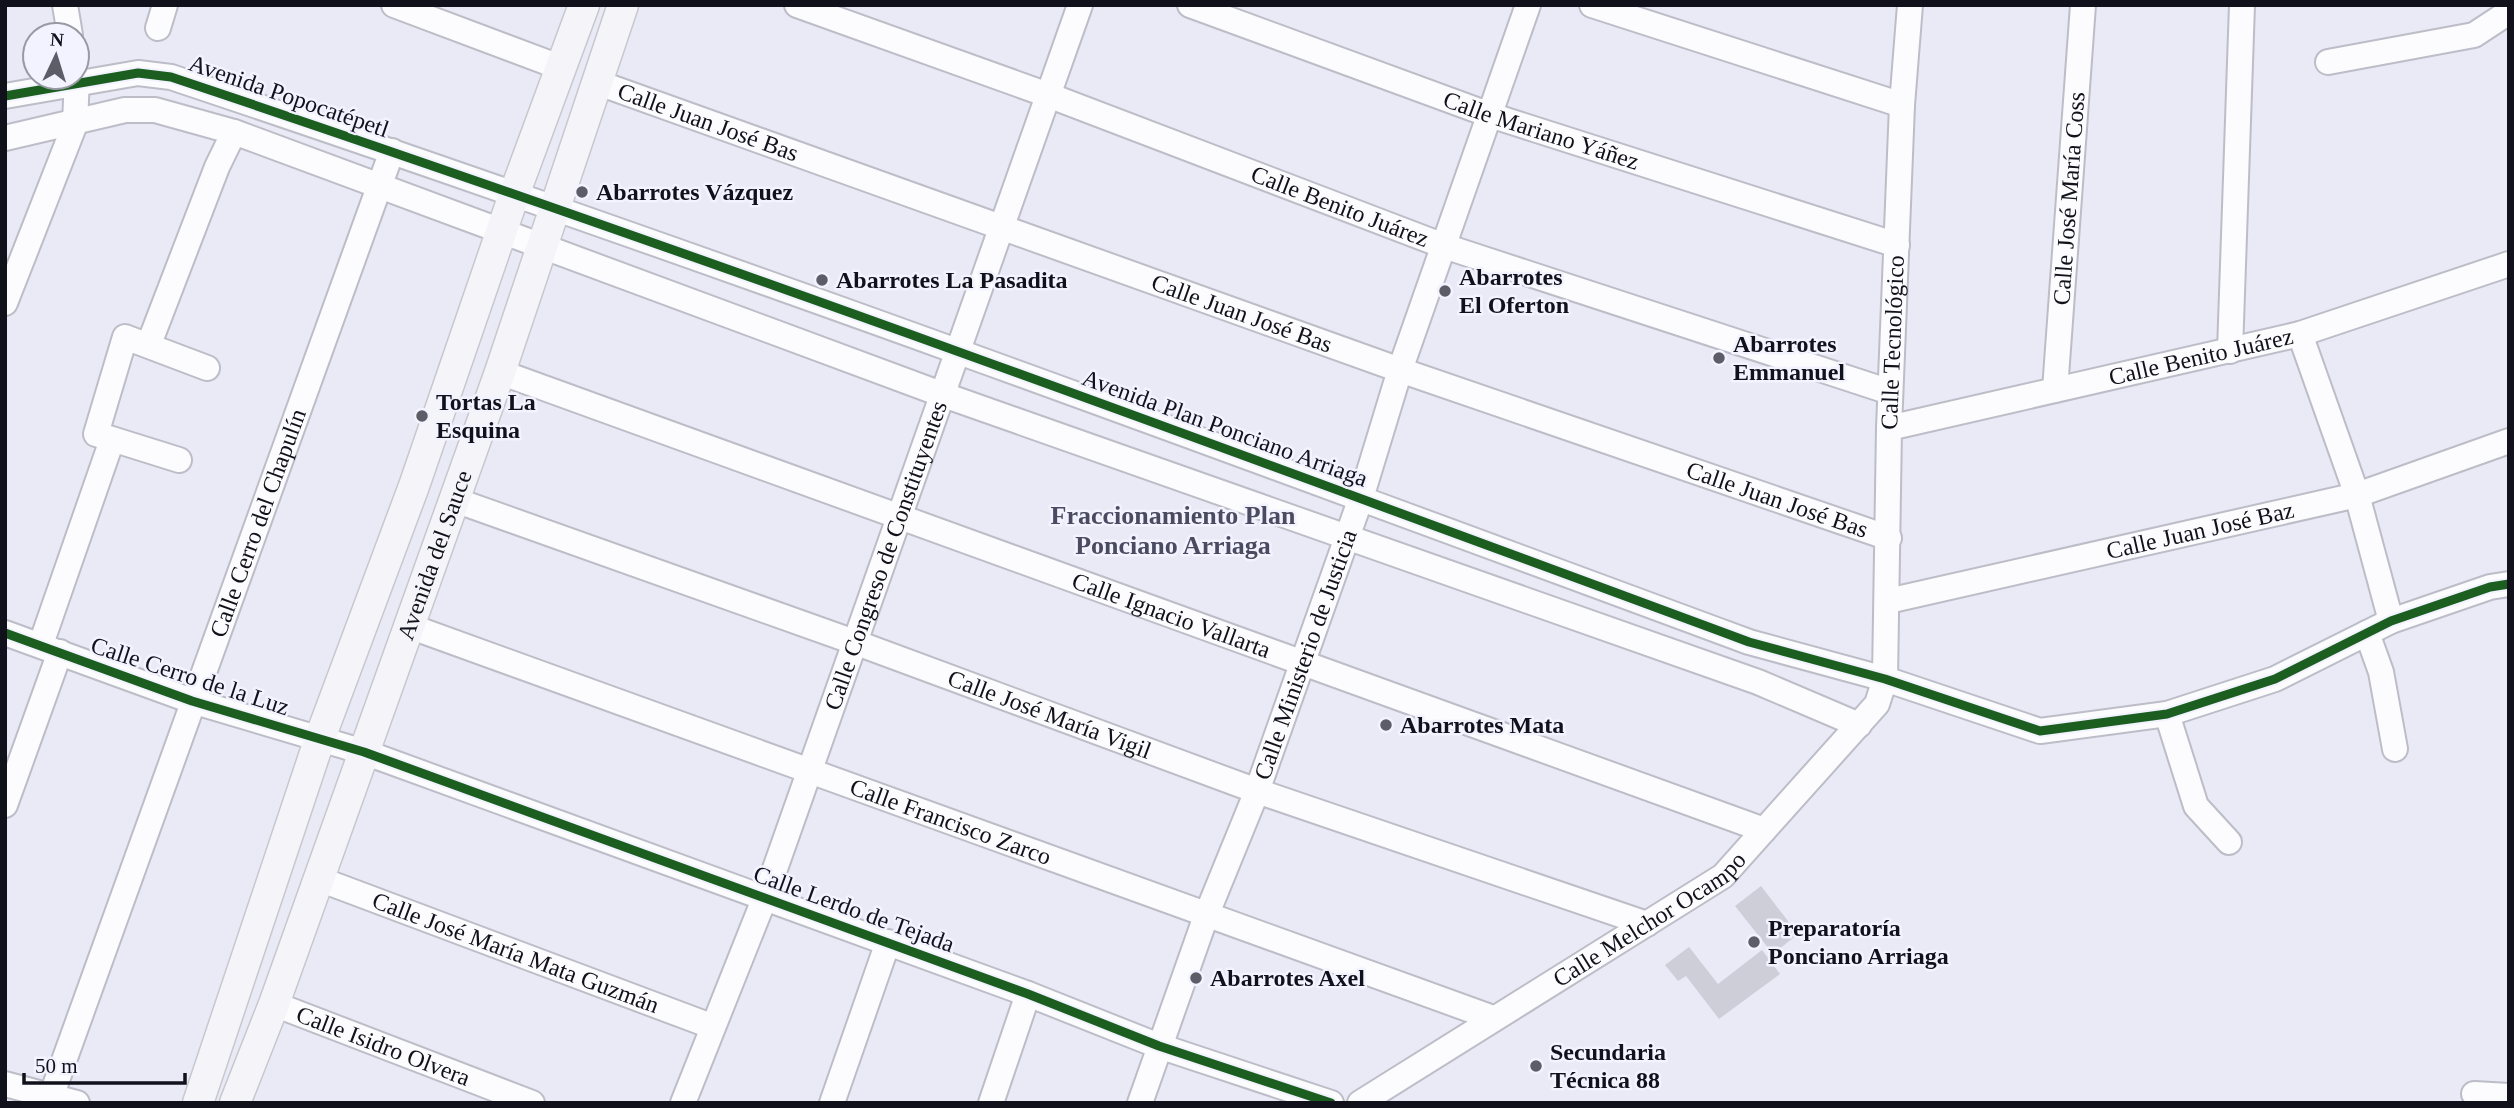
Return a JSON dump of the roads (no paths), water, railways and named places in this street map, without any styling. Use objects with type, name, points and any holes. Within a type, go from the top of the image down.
[{"type":"main road","name":"Avenida del Sauce","points":[[198,1103],[320,738],[414,486],[514,192],[584,5]]},
{"type":"main road","name":"Avenida del Sauce","points":[[235,1103],[274,1004],[455,500],[623,5]]},
{"type":"street","points":[[394,5],[562,68]]},
{"type":"street","name":"Calle Benito Juárez","points":[[797,5],[1048,95],[1444,246],[1890,392]]},
{"type":"street","name":"Calle Congreso de Constituyentes","points":[[683,1103],[711,1026],[765,897],[857,643],[941,394],[1080,5]]},
{"type":"street","name":"Calle Mariano Yáñez","points":[[1190,5],[1490,115],[1897,245]]},
{"type":"street","name":"Calle Ministerio de Justicia","points":[[1140,1103],[1206,916],[1257,791],[1361,498],[1400,370],[1528,5]]},
{"type":"street","points":[[1592,5],[1902,105]]},
{"type":"street","name":"Calle Tecnológico","points":[[1885,679],[1890,392],[1902,105],[1910,5]]},
{"type":"street","name":"Calle José María Coss","points":[[2055,390],[2083,5]]},
{"type":"street","points":[[2230,351],[2242,5]]},
{"type":"street","points":[[2328,62],[2474,35],[2509,12]]},
{"type":"street","name":"Avenida Popocatépetl","points":[[91,78],[138,73],[171,77],[554,206]]},
{"type":"street","name":"Calle Juan José Bas","points":[[596,82],[1400,370],[1889,538]]},
{"type":"street","name":"Avenida Popocatépetl","points":[[5,96],[28,91]]},
{"type":"street","points":[[5,303],[75,124],[77,91]]},
{"type":"street","points":[[5,138],[75,124],[125,110],[155,110],[234,132],[941,394],[1758,682],[1859,725]]},
{"type":"street","points":[[149,344],[217,167],[234,132]]},
{"type":"street","name":"Calle Cerro del Chapulín","points":[[52,1094],[392,151]]},
{"type":"street","name":"Avenida Plan Ponciano Arriaga","points":[[554,206],[1361,498],[1749,642],[1885,679],[2040,731],[2167,714],[2275,678],[2391,621],[2490,587],[2509,584]]},
{"type":"street","name":"Calle Benito Juárez","points":[[1889,428],[2300,334],[2509,264]]},
{"type":"street","points":[[2300,334],[2357,495],[2391,621]]},
{"type":"street","points":[[5,805],[50,648],[104,437],[125,337],[207,368]]},
{"type":"street","name":"Calle Ignacio Vallarta","points":[[500,372],[1764,830]]},
{"type":"street","points":[[104,437],[179,460]]},
{"type":"street","name":"Calle Juan José Baz","points":[[1888,601],[2357,495],[2509,441]]},
{"type":"street","name":"Calle José María Vigil","points":[[455,500],[857,643],[1257,791],[1647,924]]},
{"type":"street","name":"Calle Francisco Zarco","points":[[409,626],[1493,1018]]},
{"type":"street","name":"Calle Cerro de la Luz","points":[[5,633],[192,701],[364,752]]},
{"type":"street","points":[[2367,634],[2381,672],[2395,749]]},
{"type":"street","points":[[1749,642],[1758,682]]},
{"type":"street","name":"Calle Melchor Ocampo","points":[[1360,1103],[1723,876],[1877,704],[1885,679]]},
{"type":"street","points":[[2167,714],[2196,806],[2229,842]]},
{"type":"street","name":"Calle Lerdo de Tejada","points":[[364,752],[888,942],[1158,1046],[1331,1103]]},
{"type":"street","name":"Calle José María Mata Guzmán","points":[[319,879],[711,1026]]},
{"type":"street","points":[[832,1103],[888,942]]},
{"type":"street","points":[[990,1103],[1028,994]]},
{"type":"street","name":"Calle Isidro Olvera","points":[[274,1004],[532,1103]]},
{"type":"street","points":[[5,1084],[52,1094],[77,1103]]},
{"type":"street","points":[[2474,1094],[2509,1096]]},
{"type":"place","name":"Abarrotes Vázquez","points":[[582,192]]},
{"type":"place","name":"Abarrotes La Pasadita","points":[[822,280]]},
{"type":"place","name":"Abarrotes El Oferton","points":[[1445,291]]},
{"type":"place","name":"Abarrotes Emmanuel","points":[[1719,358]]},
{"type":"place","name":"Tortas La Esquina","points":[[422,416]]},
{"type":"place","name":"Abarrotes Mata","points":[[1386,725]]},
{"type":"place","name":"Preparatoría Ponciano Arriaga","points":[[1754,942]]},
{"type":"place","name":"Abarrotes Axel","points":[[1196,978]]},
{"type":"place","name":"Secundaria Técnica 88","points":[[1536,1066]]},
{"type":"district","name":"Fraccionamiento Plan Ponciano Arriaga","points":[[1173,530]]}]
